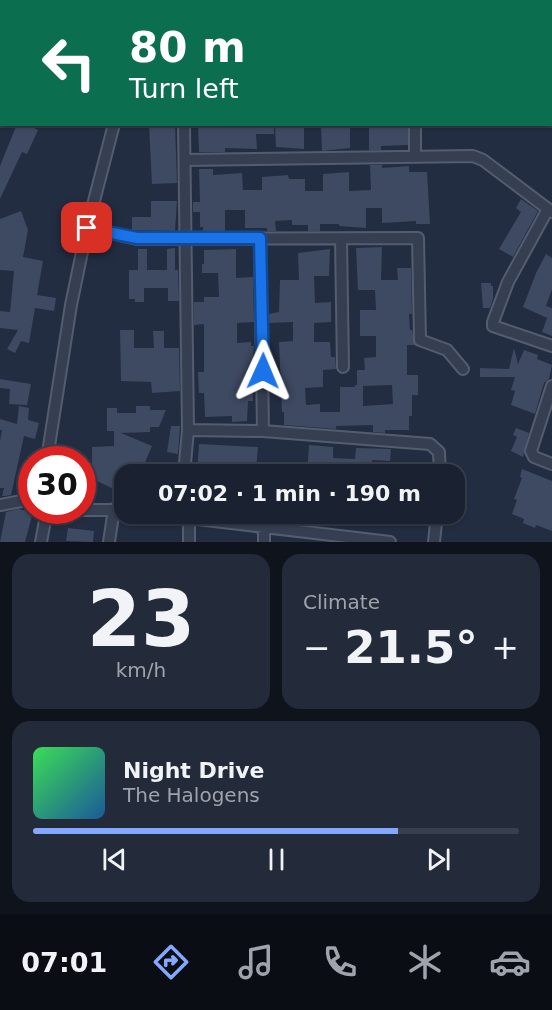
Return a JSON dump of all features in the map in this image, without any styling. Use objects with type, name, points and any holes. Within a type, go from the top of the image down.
[{"type":"street","points":[[48,446],[71,305],[87,228],[113,126]]},
{"type":"street","points":[[184,126],[188,429],[185,464]]},
{"type":"street","points":[[415,126],[415,157]]},
{"type":"street","points":[[185,160],[478,158],[550,210],[508,282],[493,322],[494,326],[552,346]]},
{"type":"street","points":[[87,228],[137,238],[418,238],[420,340],[447,350],[463,369]]},
{"type":"street","points":[[260,238],[263,430]]},
{"type":"street","points":[[341,239],[343,367]]},
{"type":"street","points":[[552,386],[531,451],[534,457],[552,464]]},
{"type":"street","points":[[188,429],[263,430],[430,444],[439,452],[440,464]]},
{"type":"street","points":[[0,505],[18,502]]},
{"type":"street","points":[[96,510],[114,510]]},
{"type":"street","points":[[40,542],[44,524]]},
{"type":"street","points":[[109,542],[115,524]]},
{"type":"street","points":[[185,524],[189,542]]},
{"type":"street","points":[[237,524],[341,539],[390,542]]},
{"type":"street","points":[[434,542],[436,524]]},
{"type":"street","points":[[264,528],[264,542]]},
{"type":"building","points":[[16,126],[31,126],[38,130],[27,154],[22,152],[0,199],[0,166]]},
{"type":"building","points":[[149,126],[175,126],[177,183],[152,184]]},
{"type":"building","points":[[198,126],[274,126],[274,134],[256,134],[257,149],[225,148],[225,152],[199,152]]},
{"type":"building","points":[[304,126],[304,149],[276,147],[275,127]]},
{"type":"building","points":[[369,126],[408,126],[408,145],[381,146],[381,150],[369,150]]},
{"type":"building","points":[[321,127],[350,127],[350,148],[322,151]]},
{"type":"building","points":[[370,165],[382,165],[382,168],[409,166],[409,172],[427,172],[430,224],[416,224],[416,221],[382,223],[382,208],[366,208],[366,228],[320,224],[320,231],[308,231],[308,225],[292,225],[292,220],[275,221],[276,231],[267,231],[267,228],[245,228],[245,210],[225,210],[225,231],[203,231],[203,227],[200,227],[200,212],[193,212],[193,202],[200,202],[199,169],[213,169],[213,175],[242,173],[243,190],[262,190],[262,177],[288,175],[289,179],[305,179],[305,191],[323,191],[323,174],[349,172],[349,191],[371,190]]},
{"type":"building","points":[[521,199],[538,211],[513,257],[499,249],[521,212],[516,208]]},
{"type":"building","points":[[151,201],[177,201],[175,231],[132,230],[132,217],[151,217]]},
{"type":"building","points":[[21,211],[28,230],[23,257],[43,261],[37,295],[56,298],[54,311],[35,308],[29,343],[21,341],[15,353],[7,349],[18,330],[0,328],[0,311],[10,312],[14,271],[0,270],[0,219]]},
{"type":"building","points":[[382,247],[381,280],[398,280],[397,268],[411,268],[412,314],[409,314],[410,330],[412,330],[415,345],[407,345],[407,375],[418,375],[418,395],[412,395],[409,430],[385,430],[385,433],[373,432],[373,425],[336,426],[336,429],[284,425],[279,342],[293,341],[293,322],[269,323],[269,314],[279,312],[280,280],[299,280],[298,253],[330,249],[329,276],[314,276],[315,303],[331,302],[331,322],[314,323],[314,342],[330,342],[331,357],[335,357],[336,369],[323,370],[323,387],[305,388],[306,405],[320,404],[320,412],[340,412],[340,387],[355,387],[357,370],[365,370],[364,358],[376,357],[376,336],[360,336],[360,310],[376,310],[375,290],[358,290],[356,248]],"holes":[[[392,385],[393,404],[363,406],[363,386]]]},
{"type":"building","points":[[175,248],[179,301],[168,301],[168,288],[144,288],[144,302],[129,299],[129,270],[138,270],[138,249],[147,249],[147,270],[167,270],[167,249]]},
{"type":"building","points":[[236,249],[236,278],[253,277],[254,322],[237,323],[237,343],[251,342],[251,346],[254,346],[253,401],[248,401],[247,421],[232,422],[232,416],[205,417],[204,393],[199,393],[198,372],[204,372],[204,324],[194,325],[194,302],[204,302],[204,297],[219,297],[218,273],[202,273],[204,250]]},
{"type":"building","points":[[546,254],[552,258],[552,289],[546,306],[552,308],[552,336],[542,332],[547,318],[523,307]]},
{"type":"building","points":[[481,283],[491,283],[493,286],[490,308],[483,308]]},
{"type":"building","points":[[120,330],[134,330],[134,348],[154,348],[153,331],[164,331],[164,348],[179,348],[180,391],[152,393],[151,382],[121,381]]},
{"type":"building","points":[[514,348],[518,364],[524,350],[538,355],[537,359],[552,365],[535,414],[511,405],[515,391],[511,390],[515,377],[480,377],[480,368],[509,369]]},
{"type":"building","points":[[0,379],[31,384],[27,405],[9,404],[10,389],[0,388]]},
{"type":"building","points":[[19,406],[29,408],[28,420],[39,423],[35,439],[24,436],[22,446],[18,446],[18,463],[11,495],[2,496],[4,488],[0,488],[2,430],[0,430],[0,419],[17,424]]},
{"type":"building","points":[[136,406],[150,406],[150,410],[166,410],[159,427],[150,427],[150,432],[121,433],[152,446],[144,464],[114,464],[114,489],[96,480],[96,447],[114,446],[114,431],[107,431],[107,408],[117,408],[117,413],[136,413]]},
{"type":"building","points":[[171,426],[180,426],[178,454],[167,452]]},
{"type":"building","points":[[516,428],[529,433],[523,457],[511,451],[517,437],[513,435]]},
{"type":"building","points":[[199,444],[258,447],[257,464],[198,464]]},
{"type":"building","points":[[309,445],[333,447],[333,458],[355,459],[356,448],[391,449],[390,461],[372,460],[372,464],[308,464]]},
{"type":"building","points":[[522,469],[552,481],[552,531],[523,523],[524,519],[512,514],[517,500],[514,499],[522,478],[520,477]]},
{"type":"building","points":[[18,509],[18,524],[30,524],[25,542],[0,542],[6,512]]},
{"type":"building","points":[[68,528],[94,531],[93,542],[66,541]]},
{"type":"route","points":[[87,228],[137,238],[260,238],[263,371]]}]
